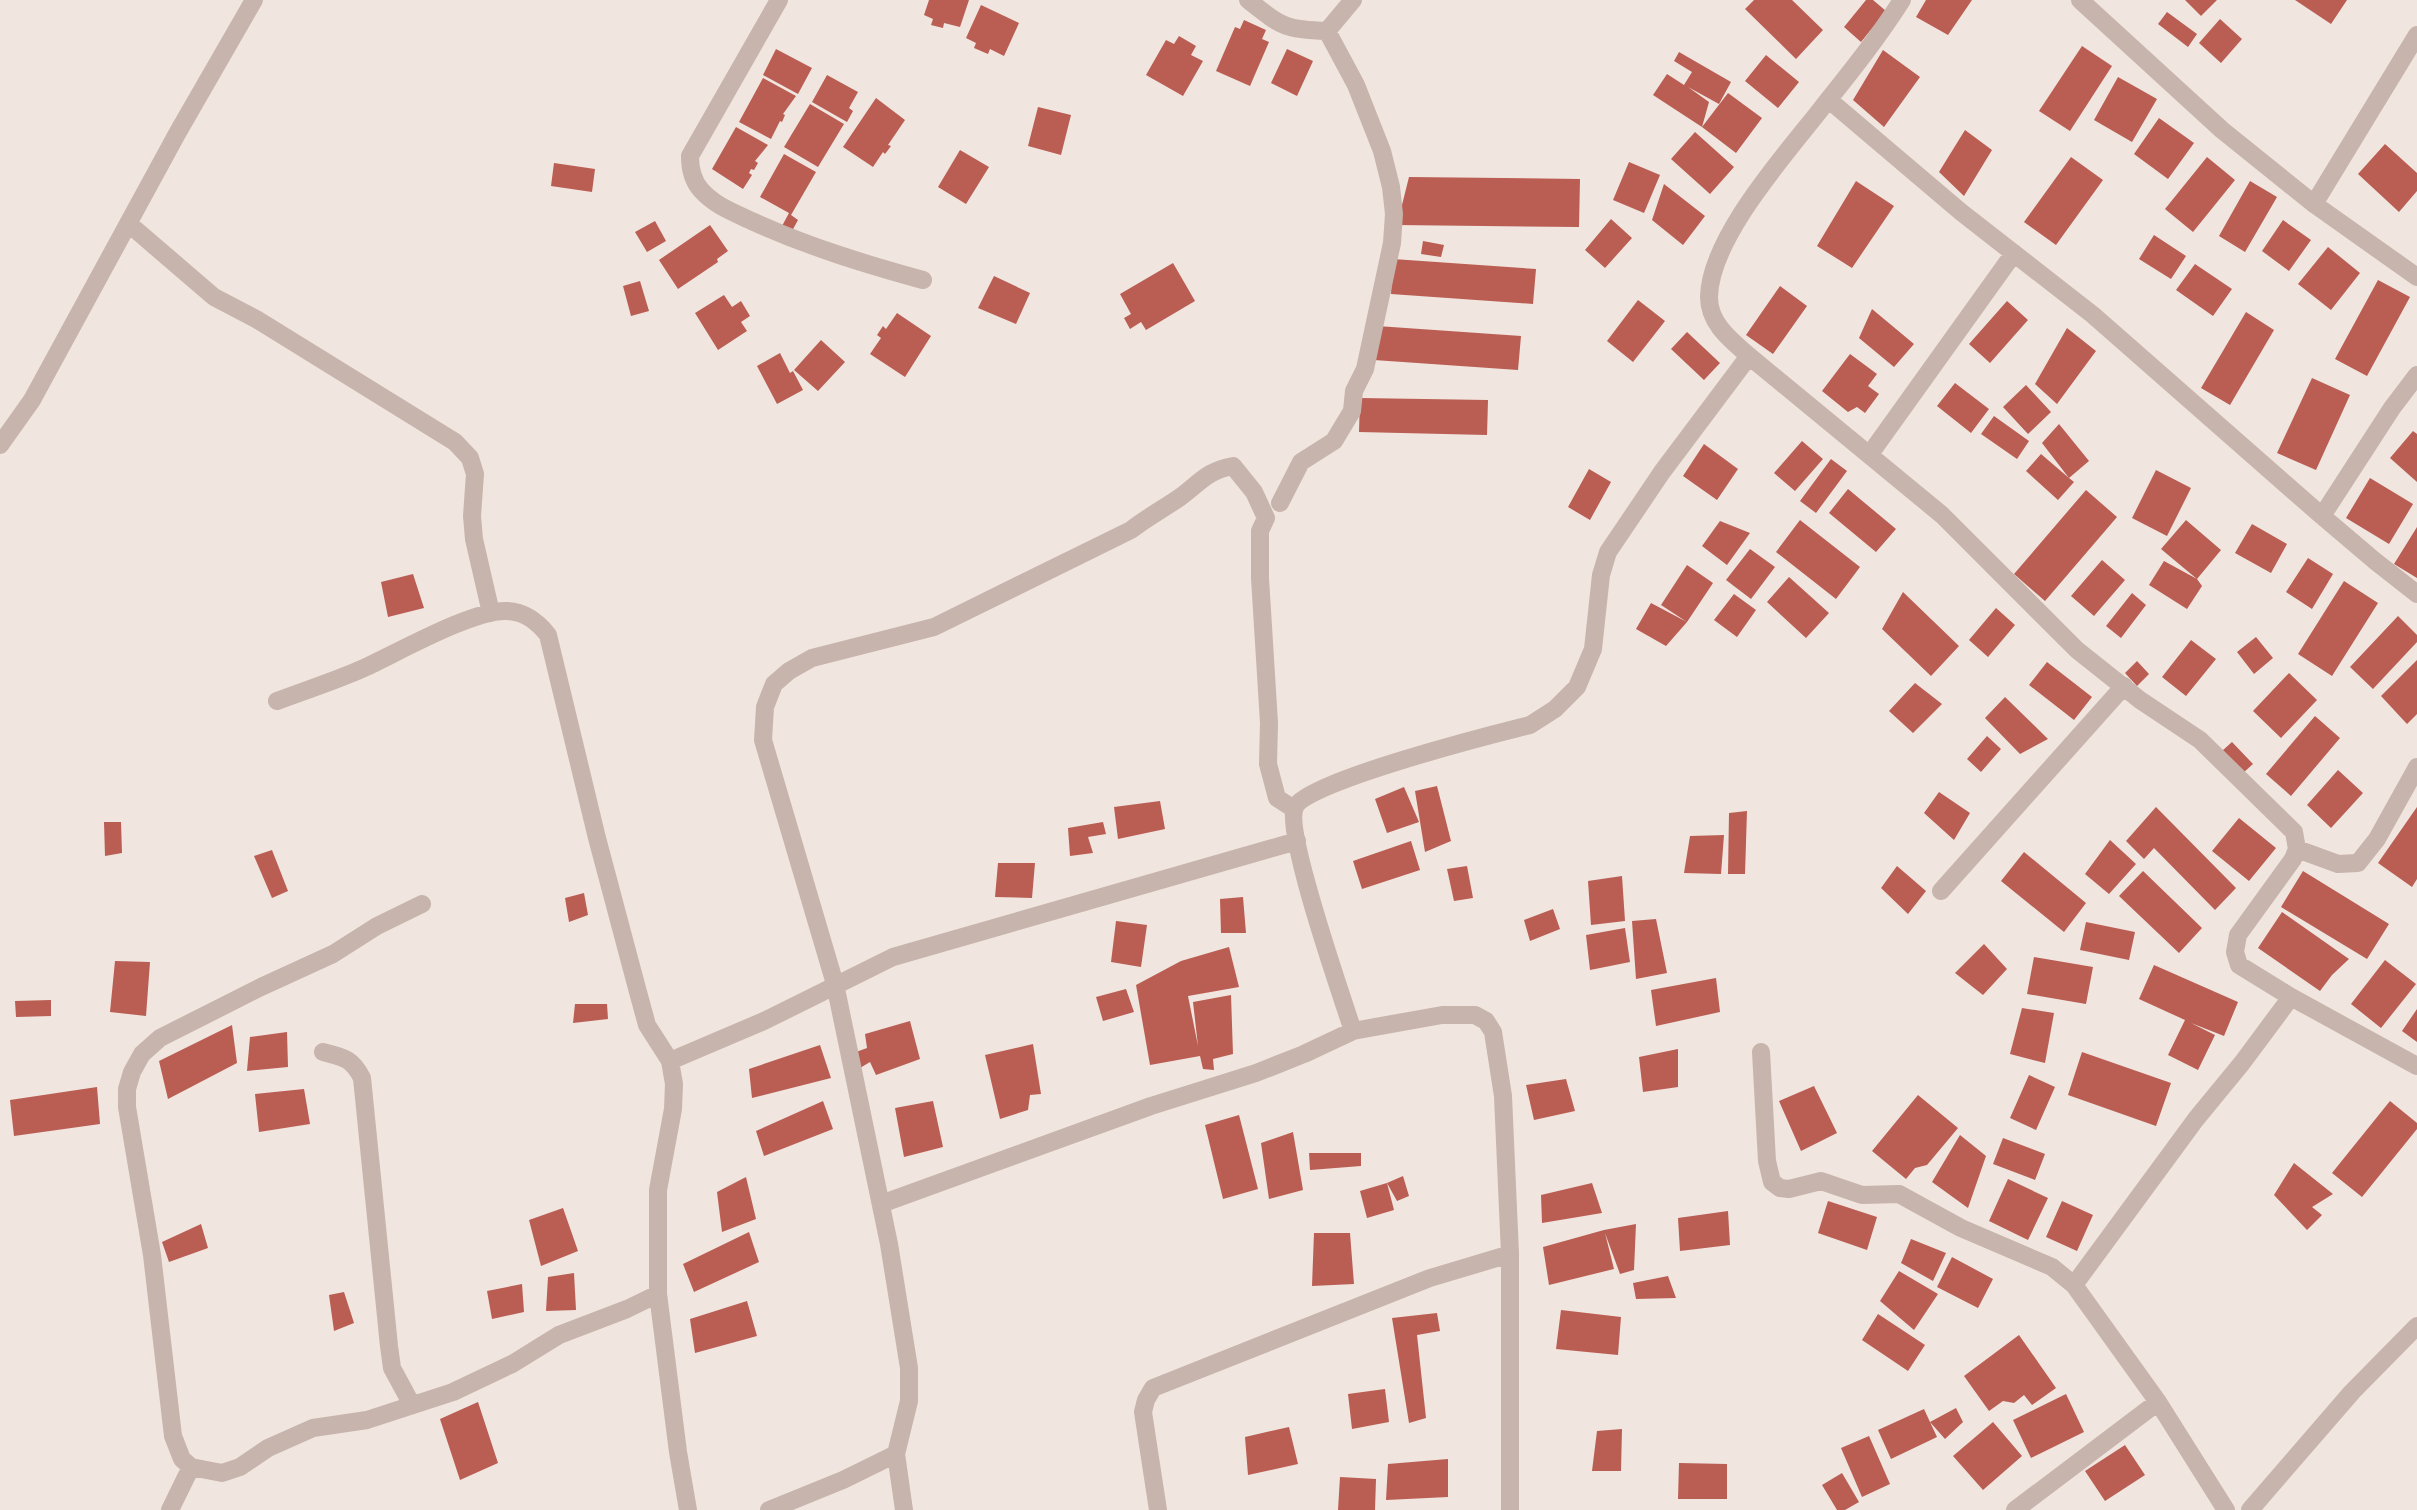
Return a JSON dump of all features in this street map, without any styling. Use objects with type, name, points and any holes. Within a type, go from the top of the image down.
[{"type":"street","points":[[0,445],[32,400],[254,0]]},
{"type":"street","points":[[779,0],[690,156],[694,181],[702,192],[721,206],[797,241],[923,280]]},
{"type":"street","points":[[1248,0],[1277,23],[1294,30],[1327,31]]},
{"type":"street","points":[[1327,31],[1353,0]]},
{"type":"street","points":[[1902,0],[1759,190],[1722,248],[1712,273],[1709,299],[1713,317],[1723,333],[1749,356],[1942,515],[2077,650],[2200,740],[2294,832],[2297,849],[2293,859],[2238,935],[2235,952],[2239,965],[2417,1066]]},
{"type":"street","points":[[2080,0],[2222,130],[2314,204],[2417,277]]},
{"type":"street","points":[[1280,503],[1301,462],[1334,441],[1352,411],[1354,391],[1365,369],[1392,243],[1394,214],[1382,151],[1356,85],[1327,31]]},
{"type":"street","points":[[2314,204],[2417,35]]},
{"type":"street","points":[[1829,100],[1961,212],[2093,315],[2322,516],[2417,594]]},
{"type":"street","points":[[129,224],[214,297],[256,319],[455,442],[470,458],[475,474],[474,539],[491,613]]},
{"type":"street","points":[[1870,454],[2014,253]]},
{"type":"street","points":[[1353,1031],[1316,919],[1297,841],[1294,809],[1300,800],[1351,777],[1530,725],[1555,709],[1577,687],[1593,649],[1601,575],[1608,552],[1662,472],[1749,356]]},
{"type":"street","points":[[2322,516],[2417,375]]},
{"type":"street","points":[[904,1510],[896,1454],[909,1401],[909,1368],[881,1204],[835,984],[763,740],[765,707],[774,684],[812,658],[934,627],[966,612],[1131,530],[1180,498],[1216,469],[1233,466],[1254,492],[1266,518],[1260,531],[1260,578],[1269,723],[1268,764],[1277,798],[1294,809]]},
{"type":"street","points":[[277,701],[361,669],[474,617],[505,611],[523,614],[538,623],[548,635],[597,838],[647,1025],[670,1061],[674,1084],[673,1109],[658,1190],[658,1294],[688,1510]]},
{"type":"street","points":[[1941,891],[2124,686]]},
{"type":"street","points":[[2297,849],[2338,864],[2358,863],[2377,839],[2417,767]]},
{"type":"street","points":[[670,1061],[764,1021],[893,957],[1297,841]]},
{"type":"street","points":[[422,904],[377,926],[333,954],[160,1038],[142,1054],[132,1072],[127,1089],[127,1107],[152,1255],[173,1436],[182,1459],[191,1467],[207,1472],[222,1473],[240,1467],[268,1448],[313,1428],[367,1420],[453,1392],[512,1364],[559,1335],[658,1294]]},
{"type":"street","points":[[2074,1285],[2196,1119],[2291,997]]},
{"type":"street","points":[[881,1204],[1151,1106],[1256,1073],[1353,1031],[1442,1015],[1475,1015],[1486,1021],[1493,1032],[1503,1096],[1510,1254],[1510,1510]]},
{"type":"street","points":[[323,1052],[349,1060],[362,1078],[392,1368],[412,1405]]},
{"type":"street","points":[[1761,1052],[1767,1161],[1772,1182],[1780,1188],[1789,1189],[1821,1181],[1862,1195],[1899,1194],[1961,1228],[2052,1267],[2074,1285],[2158,1402],[2226,1510]]},
{"type":"street","points":[[1153,1509],[1143,1412],[1153,1388],[1430,1278],[1510,1254]]},
{"type":"street","points":[[2250,1510],[2352,1392],[2417,1326]]},
{"type":"street","points":[[2015,1510],[2158,1402]]},
{"type":"street","points":[[769,1510],[843,1480],[896,1454]]},
{"type":"street","points":[[170,1510],[191,1467]]},
{"type":"building","points":[[929,0],[969,0],[960,27],[944,23],[943,28],[931,25],[933,19],[924,15]]},
{"type":"building","points":[[1754,0],[1792,0],[1823,30],[1796,59],[1745,9]]},
{"type":"building","points":[[1866,0],[1873,0],[1886,11],[1861,42],[1844,27]]},
{"type":"building","points":[[1926,0],[1972,0],[1948,35],[1916,17]]},
{"type":"building","points":[[2185,0],[2217,0],[2201,16]]},
{"type":"building","points":[[2295,0],[2347,0],[2331,24]]},
{"type":"building","points":[[981,5],[1019,23],[1004,56],[990,49],[988,54],[974,48],[976,43],[966,38]]},
{"type":"building","points":[[2167,12],[2197,34],[2188,47],[2158,24]]},
{"type":"building","points":[[2220,19],[2242,39],[2221,63],[2199,43]]},
{"type":"building","points":[[1244,20],[1266,30],[1262,39],[1269,42],[1250,86],[1216,71],[1235,27],[1240,29]]},
{"type":"building","points":[[1179,36],[1196,46],[1191,55],[1203,61],[1183,96],[1146,75],[1166,40],[1174,44]]},
{"type":"building","points":[[2082,46],[2112,66],[2070,131],[2039,111]]},
{"type":"building","points":[[776,49],[812,68],[798,94],[763,75]]},
{"type":"building","points":[[1287,49],[1313,61],[1297,96],[1271,83]]},
{"type":"building","points":[[1883,50],[1920,77],[1884,127],[1853,100]]},
{"type":"building","points":[[1679,52],[1731,82],[1719,104],[1688,87],[1709,102],[1702,127],[1653,95],[1667,74],[1684,85],[1692,72],[1674,61]]},
{"type":"building","points":[[1766,55],[1799,82],[1778,108],[1745,81]]},
{"type":"building","points":[[827,75],[858,92],[849,108],[853,111],[847,122],[812,102]]},
{"type":"building","points":[[2118,77],[2157,99],[2132,142],[2094,120]]},
{"type":"building","points":[[763,78],[796,96],[771,139],[739,122]]},
{"type":"building","points":[[1728,93],[1762,118],[1736,153],[1702,127]]},
{"type":"building","points":[[876,98],[905,120],[888,145],[891,146],[873,167],[843,147]]},
{"type":"building","points":[[810,104],[844,124],[818,167],[784,147]]},
{"type":"building","points":[[1038,107],[1071,115],[1061,155],[1028,146]]},
{"type":"building","points":[[2159,118],[2194,143],[2168,179],[2134,154]]},
{"type":"building","points":[[736,127],[768,145],[755,161],[758,163],[754,170],[751,169],[749,173],[752,175],[743,189],[712,169]]},
{"type":"building","points":[[1965,130],[1992,150],[1964,196],[1939,172]]},
{"type":"building","points":[[1695,132],[1734,167],[1710,194],[1671,159]]},
{"type":"building","points":[[2385,144],[2417,173],[2417,191],[2399,212],[2358,174]]},
{"type":"building","points":[[960,150],[989,167],[966,204],[938,187]]},
{"type":"building","points":[[784,154],[816,172],[791,215],[798,220],[792,231],[782,226],[789,213],[760,197]]},
{"type":"building","points":[[2071,157],[2103,180],[2056,245],[2024,222]]},
{"type":"building","points":[[2207,157],[2235,180],[2193,232],[2165,209]]},
{"type":"building","points":[[1629,162],[1660,175],[1644,213],[1613,200]]},
{"type":"building","points":[[554,163],[595,169],[592,192],[551,186]]},
{"type":"building","points":[[1409,177],[1580,179],[1579,227],[1397,225]]},
{"type":"building","points":[[1856,181],[1894,206],[1852,268],[1817,246]]},
{"type":"building","points":[[2250,181],[2277,197],[2245,252],[2219,236]]},
{"type":"building","points":[[1664,184],[1705,216],[1683,245],[1652,220]]},
{"type":"building","points":[[1611,219],[1632,238],[1605,268],[1585,250]]},
{"type":"building","points":[[2283,220],[2311,240],[2289,271],[2262,251]]},
{"type":"building","points":[[655,221],[666,241],[647,252],[635,232]]},
{"type":"building","points":[[710,225],[728,251],[717,259],[718,262],[678,289],[659,260]]},
{"type":"building","points":[[2154,235],[2186,256],[2171,279],[2139,259]]},
{"type":"building","points":[[1423,241],[1444,245],[1441,257],[1421,254]]},
{"type":"building","points":[[2328,247],[2360,273],[2331,310],[2298,284]]},
{"type":"building","points":[[1393,259],[1536,269],[1533,304],[1391,294]]},
{"type":"building","points":[[1173,263],[1195,301],[1146,330],[1141,322],[1130,329],[1124,318],[1131,314],[1120,294]]},
{"type":"building","points":[[2195,264],[2232,289],[2213,316],[2176,290]]},
{"type":"building","points":[[994,276],[1030,293],[1016,324],[978,308]]},
{"type":"building","points":[[2378,280],[2410,297],[2367,376],[2335,359]]},
{"type":"building","points":[[640,281],[649,311],[631,316],[623,286]]},
{"type":"building","points":[[1780,286],[1807,306],[1773,354],[1746,335]]},
{"type":"building","points":[[724,295],[732,307],[741,301],[750,316],[741,322],[747,331],[718,350],[695,313]]},
{"type":"building","points":[[1638,300],[1665,321],[1633,362],[1607,341]]},
{"type":"building","points":[[2007,301],[2028,320],[1990,363],[1969,344]]},
{"type":"building","points":[[1872,309],[1914,344],[1894,367],[1859,338]]},
{"type":"building","points":[[2246,312],[2274,330],[2230,405],[2201,388]]},
{"type":"building","points":[[897,313],[931,336],[905,377],[870,354],[881,338],[877,335],[883,326],[886,329]]},
{"type":"building","points":[[1377,326],[1521,336],[1518,370],[1374,360]]},
{"type":"building","points":[[2067,328],[2096,351],[2057,404],[2035,384]]},
{"type":"building","points":[[1687,332],[1720,363],[1704,380],[1671,349]]},
{"type":"building","points":[[821,340],[845,362],[818,391],[794,370]]},
{"type":"building","points":[[780,353],[803,390],[777,404],[757,366]]},
{"type":"building","points":[[1850,354],[1877,374],[1868,386],[1879,394],[1865,413],[1857,407],[1848,412],[1822,391]]},
{"type":"building","points":[[2312,378],[2350,395],[2316,470],[2277,453]]},
{"type":"building","points":[[1955,383],[1989,409],[1971,433],[1937,406]]},
{"type":"building","points":[[2026,385],[2051,412],[2028,434],[2003,407]]},
{"type":"building","points":[[1360,398],[1488,400],[1487,435],[1359,432]]},
{"type":"building","points":[[1994,416],[2029,441],[2017,459],[1981,434]]},
{"type":"building","points":[[2059,424],[2089,461],[2069,478],[2042,443]]},
{"type":"building","points":[[2413,431],[2417,434],[2417,482],[2390,458]]},
{"type":"building","points":[[1802,441],[1823,459],[1795,491],[1774,473]]},
{"type":"building","points":[[1704,444],[1738,469],[1717,500],[1683,476]]},
{"type":"building","points":[[2041,454],[2074,482],[2058,500],[2026,471]]},
{"type":"building","points":[[1831,459],[1847,471],[1816,513],[1800,501]]},
{"type":"building","points":[[1589,469],[1611,482],[1590,520],[1568,507]]},
{"type":"building","points":[[2156,470],[2191,488],[2167,536],[2132,518]]},
{"type":"building","points":[[2370,478],[2413,504],[2389,544],[2346,518]]},
{"type":"building","points":[[1848,489],[1896,529],[1876,552],[1829,513]]},
{"type":"building","points":[[2086,490],[2117,517],[2045,601],[2014,574]]},
{"type":"building","points":[[1800,520],[1860,567],[1836,599],[1776,552]]},
{"type":"building","points":[[2186,520],[2221,550],[2197,579],[2161,549]]},
{"type":"building","points":[[1720,521],[1750,533],[1727,565],[1702,546]]},
{"type":"building","points":[[2252,524],[2287,544],[2271,573],[2235,553]]},
{"type":"building","points":[[2417,527],[2417,578],[2394,564]]},
{"type":"building","points":[[1750,549],[1775,567],[1751,599],[1726,580]]},
{"type":"building","points":[[2308,558],[2333,574],[2312,609],[2286,592]]},
{"type":"building","points":[[2102,560],[2125,580],[2094,616],[2071,596]]},
{"type":"building","points":[[2164,561],[2197,579],[2202,586],[2187,609],[2149,585]]},
{"type":"building","points":[[1687,565],[1713,583],[1687,622],[1661,605]]},
{"type":"building","points":[[413,574],[424,608],[388,617],[381,582]]},
{"type":"building","points":[[1789,577],[1829,613],[1806,638],[1767,602]]},
{"type":"building","points":[[2344,581],[2378,603],[2332,676],[2298,654]]},
{"type":"building","points":[[1903,592],[1959,646],[1931,676],[1882,629]]},
{"type":"building","points":[[2132,593],[2146,605],[2121,638],[2106,626]]},
{"type":"building","points":[[1734,594],[1756,610],[1737,637],[1714,620]]},
{"type":"building","points":[[1651,603],[1687,622],[1666,646],[1636,629]]},
{"type":"building","points":[[1996,608],[2015,625],[1988,657],[1969,640]]},
{"type":"building","points":[[2398,616],[2417,635],[2417,642],[2373,689],[2350,667]]},
{"type":"building","points":[[2256,637],[2273,658],[2254,674],[2237,652]]},
{"type":"building","points":[[2191,640],[2216,659],[2186,696],[2162,677]]},
{"type":"building","points":[[2417,660],[2417,714],[2407,724],[2381,696]]},
{"type":"building","points":[[2137,661],[2149,674],[2137,686],[2125,673]]},
{"type":"building","points":[[2047,662],[2092,697],[2074,720],[2029,685]]},
{"type":"building","points":[[2289,673],[2317,700],[2281,738],[2253,711]]},
{"type":"building","points":[[1915,683],[1942,704],[1913,733],[1889,711]]},
{"type":"building","points":[[2005,697],[2048,739],[2020,754],[1985,718]]},
{"type":"building","points":[[2315,716],[2340,738],[2291,796],[2266,774]]},
{"type":"building","points":[[1987,736],[2001,749],[1981,772],[1967,759]]},
{"type":"building","points":[[2232,742],[2253,764],[2243,773],[2222,751]]},
{"type":"building","points":[[2338,770],[2363,793],[2331,828],[2307,805]]},
{"type":"building","points":[[1437,786],[1451,841],[1425,852],[1415,791]]},
{"type":"building","points":[[1404,787],[1419,822],[1387,833],[1375,799]]},
{"type":"building","points":[[1939,792],[1970,813],[1954,840],[1924,813]]},
{"type":"building","points":[[1160,801],[1165,829],[1118,839],[1114,807]]},
{"type":"building","points":[[2156,807],[2236,888],[2215,910],[2154,848],[2144,859],[2126,841]]},
{"type":"building","points":[[2417,807],[2417,879],[2412,887],[2378,863]]},
{"type":"building","points":[[1747,811],[1745,874],[1728,874],[1729,813]]},
{"type":"building","points":[[2239,818],[2276,848],[2249,881],[2212,851]]},
{"type":"building","points":[[104,822],[121,822],[122,853],[105,856]]},
{"type":"building","points":[[1103,822],[1106,834],[1088,837],[1093,853],[1070,856],[1068,828]]},
{"type":"building","points":[[1724,835],[1721,874],[1684,873],[1690,836]]},
{"type":"building","points":[[2110,840],[2136,864],[2109,894],[2085,874]]},
{"type":"building","points":[[1411,841],[1420,870],[1362,889],[1353,861]]},
{"type":"building","points":[[272,850],[288,891],[272,898],[254,856]]},
{"type":"building","points":[[2024,852],[2086,903],[2064,932],[2001,881]]},
{"type":"building","points":[[998,863],[1035,863],[1032,898],[995,897]]},
{"type":"building","points":[[1467,866],[1473,898],[1454,901],[1447,869]]},
{"type":"building","points":[[1897,866],[1926,891],[1908,914],[1881,888]]},
{"type":"building","points":[[2143,871],[2202,928],[2179,953],[2119,896]]},
{"type":"building","points":[[2303,871],[2389,924],[2367,959],[2281,907]]},
{"type":"building","points":[[1622,876],[1625,921],[1591,925],[1588,881]]},
{"type":"building","points":[[584,893],[588,915],[569,922],[565,898]]},
{"type":"building","points":[[1243,897],[1246,933],[1221,933],[1220,899]]},
{"type":"building","points":[[1553,909],[1560,929],[1530,941],[1524,920]]},
{"type":"building","points":[[2282,912],[2349,959],[2320,991],[2258,948]]},
{"type":"building","points":[[1656,919],[1667,973],[1636,979],[1632,921]]},
{"type":"building","points":[[1116,921],[1147,925],[1141,967],[1111,962]]},
{"type":"building","points":[[2086,922],[2135,932],[2129,960],[2080,950]]},
{"type":"building","points":[[1625,928],[1630,962],[1590,970],[1586,935]]},
{"type":"building","points":[[1984,944],[2007,969],[1983,995],[1955,973]]},
{"type":"building","points":[[1229,947],[1239,987],[1188,996],[1198,1046],[1193,1002],[1231,995],[1233,1054],[1213,1059],[1214,1070],[1203,1069],[1200,1056],[1150,1065],[1136,985],[1181,961]]},
{"type":"building","points":[[2034,957],[2093,967],[2086,1004],[2027,994]]},
{"type":"building","points":[[2385,960],[2416,984],[2381,1028],[2351,1004]]},
{"type":"building","points":[[115,961],[150,962],[146,1016],[110,1012]]},
{"type":"building","points":[[2154,965],[2238,1002],[2224,1036],[2191,1023],[2215,1035],[2198,1070],[2168,1055],[2185,1020],[2139,999]]},
{"type":"building","points":[[1716,978],[1720,1012],[1656,1026],[1651,990]]},
{"type":"building","points":[[1126,989],[1134,1012],[1103,1021],[1096,997]]},
{"type":"building","points":[[51,1000],[51,1016],[16,1017],[15,1001]]},
{"type":"building","points":[[575,1004],[607,1004],[608,1019],[573,1023]]},
{"type":"building","points":[[2022,1008],[2054,1013],[2045,1063],[2010,1054]]},
{"type":"building","points":[[2417,1009],[2417,1042],[2402,1031]]},
{"type":"building","points":[[910,1021],[920,1059],[876,1075],[870,1062],[860,1068],[856,1052],[867,1048],[865,1034]]},
{"type":"building","points":[[232,1025],[237,1063],[168,1099],[159,1061]]},
{"type":"building","points":[[287,1032],[288,1067],[247,1071],[250,1037]]},
{"type":"building","points":[[1033,1044],[1041,1094],[1030,1095],[1028,1110],[1000,1119],[985,1055]]},
{"type":"building","points":[[820,1045],[831,1078],[752,1098],[749,1069]]},
{"type":"building","points":[[1678,1049],[1678,1087],[1643,1092],[1639,1057]]},
{"type":"building","points":[[2082,1052],[2171,1083],[2156,1126],[2068,1095]]},
{"type":"building","points":[[2029,1075],[2055,1087],[2036,1130],[2010,1118]]},
{"type":"building","points":[[1566,1079],[1575,1111],[1534,1120],[1526,1085]]},
{"type":"building","points":[[1814,1086],[1837,1133],[1801,1151],[1779,1101]]},
{"type":"building","points":[[97,1087],[100,1124],[14,1136],[10,1100]]},
{"type":"building","points":[[304,1089],[310,1124],[259,1132],[255,1094]]},
{"type":"building","points":[[1918,1095],[1958,1128],[1927,1165],[1915,1168],[1906,1179],[1872,1151]]},
{"type":"building","points":[[823,1101],[833,1129],[764,1156],[756,1131]]},
{"type":"building","points":[[933,1101],[943,1147],[904,1157],[895,1108]]},
{"type":"building","points":[[2390,1101],[2417,1123],[2417,1129],[2362,1197],[2332,1173]]},
{"type":"building","points":[[1239,1115],[1258,1189],[1223,1199],[1205,1125]]},
{"type":"building","points":[[1293,1132],[1303,1190],[1269,1199],[1261,1143]]},
{"type":"building","points":[[1960,1135],[1986,1156],[1968,1208],[1932,1182]]},
{"type":"building","points":[[2003,1138],[2045,1154],[2035,1180],[1993,1164]]},
{"type":"building","points":[[1309,1153],[1361,1153],[1361,1166],[1310,1170]]},
{"type":"building","points":[[2294,1163],[2333,1194],[2312,1207],[2322,1215],[2307,1230],[2274,1195]]},
{"type":"building","points":[[1403,1176],[1409,1196],[1397,1201],[1387,1183]]},
{"type":"building","points":[[746,1177],[756,1219],[722,1232],[717,1192]]},
{"type":"building","points":[[2008,1179],[2048,1198],[2028,1240],[1989,1221]]},
{"type":"building","points":[[1387,1183],[1394,1210],[1367,1218],[1360,1191]]},
{"type":"building","points":[[1592,1183],[1602,1213],[1542,1223],[1541,1195]]},
{"type":"building","points":[[1828,1201],[1877,1217],[1867,1250],[1818,1233]]},
{"type":"building","points":[[2062,1201],[2093,1215],[2077,1251],[2046,1237]]},
{"type":"building","points":[[563,1208],[578,1251],[541,1266],[529,1220]]},
{"type":"building","points":[[1728,1211],[1730,1245],[1680,1251],[1678,1218]]},
{"type":"building","points":[[201,1224],[208,1248],[169,1262],[162,1242]]},
{"type":"building","points":[[1636,1224],[1634,1270],[1620,1274],[1605,1233],[1614,1269],[1549,1285],[1543,1247]]},
{"type":"building","points":[[749,1232],[759,1262],[694,1292],[683,1264]]},
{"type":"building","points":[[1314,1233],[1350,1233],[1354,1284],[1312,1286]]},
{"type":"building","points":[[1911,1239],[1946,1253],[1933,1281],[1901,1263]]},
{"type":"building","points":[[1952,1257],[1993,1279],[1978,1308],[1937,1287]]},
{"type":"building","points":[[1899,1271],[1938,1294],[1914,1330],[1880,1301]]},
{"type":"building","points":[[574,1273],[576,1310],[546,1311],[548,1277]]},
{"type":"building","points":[[1668,1276],[1676,1298],[1636,1299],[1633,1283]]},
{"type":"building","points":[[522,1284],[524,1312],[492,1319],[487,1291]]},
{"type":"building","points":[[344,1292],[354,1323],[334,1331],[329,1295]]},
{"type":"building","points":[[747,1301],[757,1336],[695,1353],[690,1319]]},
{"type":"building","points":[[1561,1310],[1621,1317],[1618,1355],[1556,1349]]},
{"type":"building","points":[[1437,1313],[1440,1331],[1417,1335],[1426,1418],[1409,1423],[1392,1318]]},
{"type":"building","points":[[1878,1314],[1925,1345],[1908,1371],[1862,1340]]},
{"type":"building","points":[[2019,1335],[2056,1388],[2032,1405],[2024,1395],[2014,1403],[2003,1401],[1989,1411],[1964,1376]]},
{"type":"building","points":[[1385,1389],[1389,1422],[1352,1429],[1348,1394]]},
{"type":"building","points":[[2066,1394],[2084,1432],[2031,1458],[2013,1420]]},
{"type":"building","points":[[478,1402],[498,1463],[460,1480],[440,1419]]},
{"type":"building","points":[[1956,1408],[1963,1422],[1945,1439],[1930,1422]]},
{"type":"building","points":[[1924,1409],[1937,1437],[1891,1459],[1878,1430]]},
{"type":"building","points":[[1993,1422],[2022,1456],[1983,1490],[1953,1456]]},
{"type":"building","points":[[1289,1427],[1298,1464],[1248,1475],[1245,1437]]},
{"type":"building","points":[[1622,1429],[1621,1471],[1592,1471],[1597,1431]]},
{"type":"building","points":[[1869,1436],[1890,1484],[1862,1497],[1841,1448]]},
{"type":"building","points":[[2125,1445],[2145,1475],[2105,1501],[2085,1471]]},
{"type":"building","points":[[1448,1459],[1448,1497],[1386,1500],[1388,1464]]},
{"type":"building","points":[[1679,1463],[1727,1464],[1727,1499],[1678,1499]]},
{"type":"building","points":[[1842,1473],[1859,1502],[1845,1510],[1837,1510],[1822,1485]]},
{"type":"building","points":[[1340,1477],[1376,1479],[1375,1510],[1338,1510]]}]
